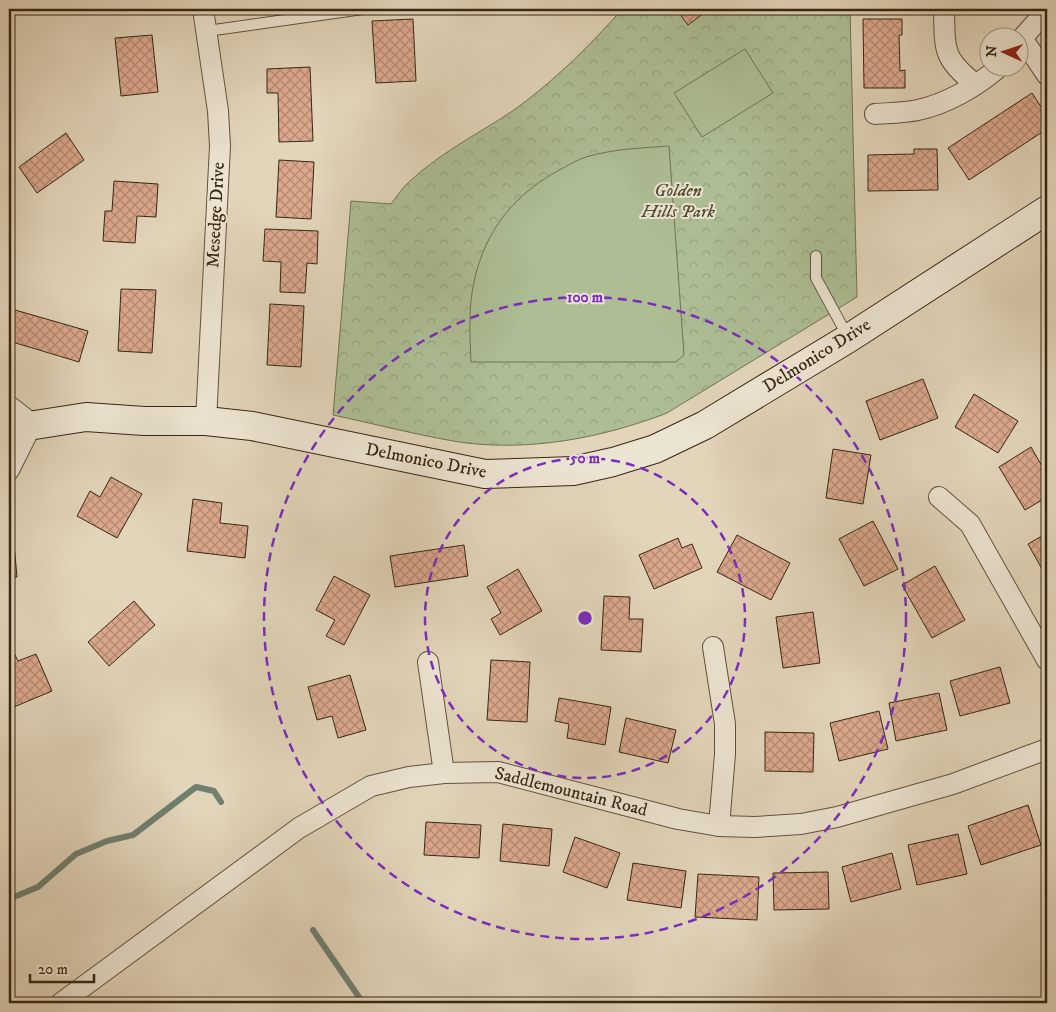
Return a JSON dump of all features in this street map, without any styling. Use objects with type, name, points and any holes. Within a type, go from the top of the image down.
[{"type":"street","name":"Mesedge Drive","points":[[203,9],[218,111],[220,146],[206,421]]},
{"type":"street","points":[[944,9],[946,54],[955,68],[975,84]]},
{"type":"street","points":[[1028,31],[1047,10]]},
{"type":"street","points":[[1028,50],[1047,75]]},
{"type":"street","points":[[875,114],[917,110],[940,103],[984,78]]},
{"type":"street","name":"Delmonico Drive","points":[[20,426],[86,417],[144,421],[206,421],[252,426],[485,474],[573,471],[655,450],[705,425],[848,338],[1047,210]]},
{"type":"street","points":[[9,406],[20,426],[9,470]]},
{"type":"street","points":[[939,497],[970,524],[1047,660]]},
{"type":"street","points":[[713,647],[725,724],[725,754],[719,826]]},
{"type":"street","points":[[428,662],[444,773]]},
{"type":"street","name":"Saddlemountain Road","points":[[61,1003],[299,828],[371,786],[409,777],[444,773],[498,772],[678,819],[719,826],[801,824],[837,817],[953,784],[1047,750]]},
{"type":"lane","points":[[207,31],[363,9]]},
{"type":"lane","points":[[816,256],[816,278],[848,338]]},
{"type":"green space","name":"Golden Hills Park","points":[[622,9],[850,9],[857,297],[667,413],[591,436],[538,444],[485,445],[412,433],[333,415],[351,201],[391,204],[407,183],[422,171],[461,143],[514,110],[543,87],[584,50]]},
{"type":"green space","points":[[745,49],[773,93],[702,137],[674,93]]},
{"type":"green space","points":[[669,146],[684,355],[676,362],[471,362],[471,302],[479,263],[495,229],[518,200],[548,177],[583,158],[596,154],[638,148]]},
{"type":"building","points":[[676,9],[700,9],[704,13],[688,25]]},
{"type":"building","points":[[413,19],[416,81],[376,83],[372,21]]},
{"type":"building","points":[[863,19],[902,19],[902,35],[899,35],[900,71],[905,70],[905,88],[864,88]]},
{"type":"building","points":[[152,35],[158,92],[121,96],[115,38]]},
{"type":"building","points":[[310,67],[313,141],[279,142],[278,93],[267,93],[267,69]]},
{"type":"building","points":[[1032,93],[1047,116],[1047,129],[969,180],[948,148]]},
{"type":"building","points":[[66,133],[84,160],[37,193],[19,167]]},
{"type":"building","points":[[914,149],[937,149],[938,190],[868,191],[868,155],[914,154]]},
{"type":"building","points":[[279,160],[314,162],[311,219],[276,217]]},
{"type":"building","points":[[114,181],[158,184],[156,217],[137,216],[135,243],[103,241],[105,211],[112,211]]},
{"type":"building","points":[[265,229],[318,231],[317,264],[307,263],[305,293],[280,292],[281,262],[263,261]]},
{"type":"building","points":[[121,289],[156,290],[152,353],[118,351]]},
{"type":"building","points":[[270,304],[304,306],[301,367],[267,365]]},
{"type":"building","points":[[15,310],[88,331],[79,362],[9,341]]},
{"type":"building","points":[[923,379],[938,418],[880,440],[866,401]]},
{"type":"building","points":[[974,394],[1018,421],[998,453],[955,427]]},
{"type":"building","points":[[1031,447],[1047,475],[1047,497],[1025,510],[999,467]]},
{"type":"building","points":[[833,449],[871,455],[863,504],[826,498]]},
{"type":"building","points":[[111,477],[142,494],[117,538],[77,516],[90,491],[100,497]]},
{"type":"building","points":[[193,499],[222,503],[220,523],[248,526],[245,558],[187,551]]},
{"type":"building","points":[[873,521],[898,569],[864,586],[839,539]]},
{"type":"building","points":[[1047,533],[1047,578],[1028,544]]},
{"type":"building","points":[[737,535],[790,563],[771,600],[717,572]]},
{"type":"building","points":[[678,538],[682,548],[692,544],[702,568],[654,589],[639,555]]},
{"type":"building","points":[[14,544],[17,577],[9,578],[9,545]]},
{"type":"building","points":[[464,545],[468,576],[395,587],[390,556]]},
{"type":"building","points":[[935,566],[965,620],[932,638],[902,585]]},
{"type":"building","points":[[518,569],[542,611],[500,635],[491,619],[501,613],[487,587]]},
{"type":"building","points":[[334,576],[370,595],[344,645],[326,636],[335,620],[316,610]]},
{"type":"building","points":[[604,596],[630,597],[629,619],[643,619],[641,652],[601,650]]},
{"type":"building","points":[[134,601],[155,625],[109,666],[88,642]]},
{"type":"building","points":[[813,612],[820,663],[783,668],[776,617]]},
{"type":"building","points":[[13,651],[18,661],[36,654],[52,691],[9,709],[9,652]]},
{"type":"building","points":[[491,660],[530,662],[527,722],[487,720]]},
{"type":"building","points":[[1000,667],[1010,703],[960,716],[950,681]]},
{"type":"building","points":[[350,675],[366,730],[338,738],[332,716],[317,720],[308,687]]},
{"type":"building","points":[[939,693],[947,730],[896,741],[889,703]]},
{"type":"building","points":[[559,698],[611,707],[605,745],[567,738],[569,724],[555,721]]},
{"type":"building","points":[[879,711],[888,749],[839,761],[830,723]]},
{"type":"building","points":[[626,718],[676,730],[668,763],[619,752]]},
{"type":"building","points":[[765,732],[814,733],[813,772],[765,771]]},
{"type":"building","points":[[1028,805],[1041,845],[981,865],[968,826]]},
{"type":"building","points":[[426,822],[481,825],[479,858],[424,855]]},
{"type":"building","points":[[503,824],[552,829],[549,866],[500,861]]},
{"type":"building","points":[[958,834],[967,874],[917,885],[908,845]]},
{"type":"building","points":[[575,837],[620,853],[607,888],[563,872]]},
{"type":"building","points":[[892,853],[901,889],[851,902],[842,867]]},
{"type":"building","points":[[633,863],[686,871],[681,908],[627,900]]},
{"type":"building","points":[[828,872],[829,909],[774,910],[773,873]]},
{"type":"building","points":[[698,874],[759,877],[757,920],[695,917]]},
{"type":"waterway","points":[[9,899],[38,887],[76,854],[107,841],[133,835],[196,787],[214,791],[221,802]]},
{"type":"waterway","points":[[313,930],[363,1003]]}]
